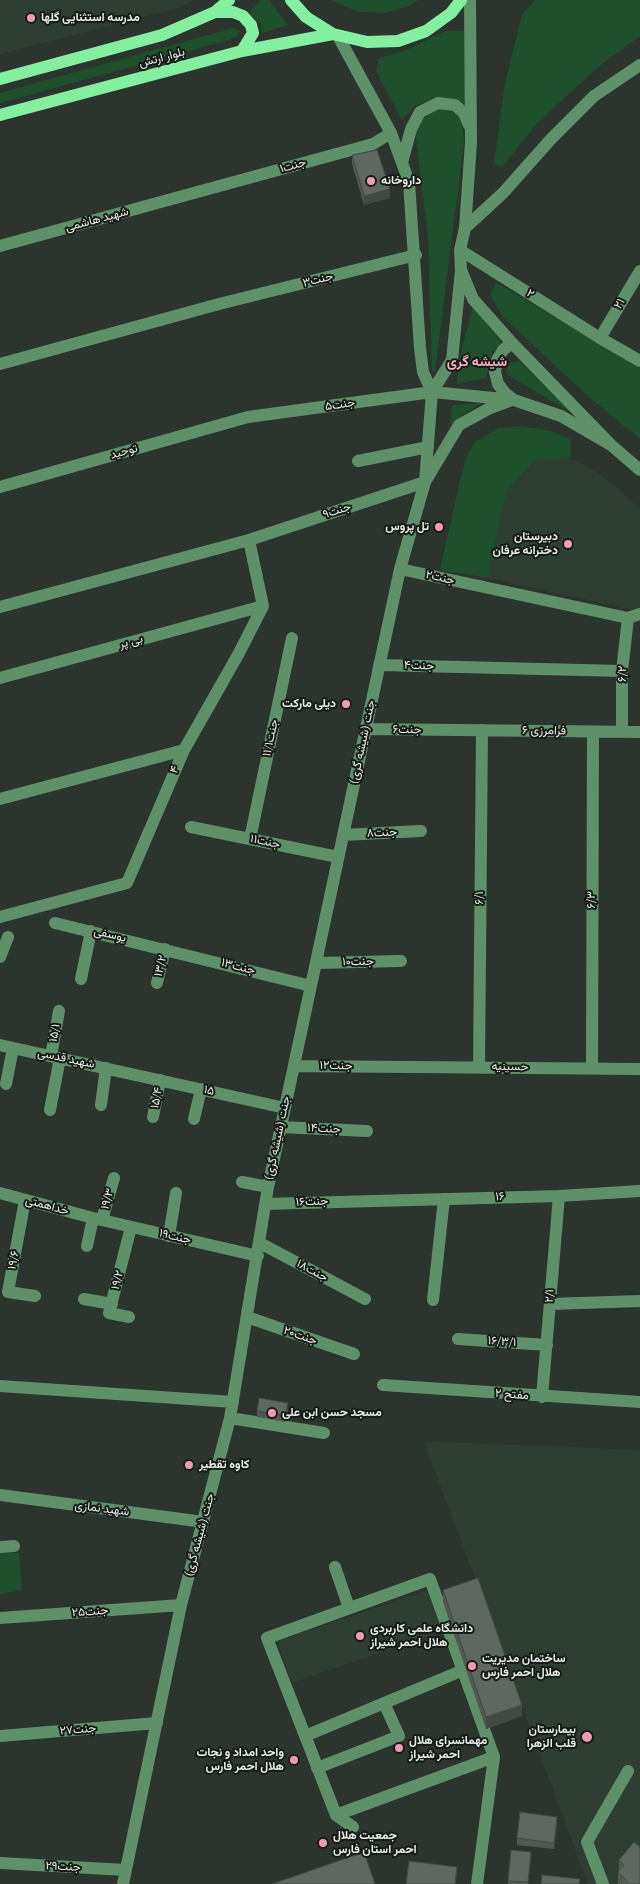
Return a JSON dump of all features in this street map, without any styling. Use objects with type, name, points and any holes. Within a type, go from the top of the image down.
[{"type":"main road","name":"بلوار ارتش","points":[[0,79],[162,35],[215,12],[229,0]]},
{"type":"main road","points":[[291,0],[306,17],[336,35],[367,42],[398,41],[426,30],[451,13],[462,0]]},
{"type":"main road","points":[[215,12],[233,12],[243,16],[252,25],[252,33],[242,51]]},
{"type":"main road","name":"بلوار ارتش","points":[[0,115],[242,51],[336,35]]},
{"type":"street","points":[[432,392],[452,360],[461,270],[460,250],[464,228],[472,143],[470,0]]},
{"type":"street","points":[[336,35],[391,133],[409,182],[416,255],[420,348],[423,372],[432,392]]},
{"type":"street","points":[[464,228],[503,193],[551,138],[594,96],[640,65]]},
{"type":"street","points":[[402,163],[410,129],[420,112],[438,103],[455,105],[464,113],[472,143]]},
{"type":"street","name":"جنت۱","points":[[193,194],[373,144],[391,133]]},
{"type":"street","name":"شهید هاشمی","points":[[0,246],[193,194]]},
{"type":"street","name":"۲","points":[[460,250],[640,361]]},
{"type":"street","name":"جنت۳","points":[[0,364],[219,304],[416,255]]},
{"type":"street","points":[[461,270],[474,299],[512,343],[611,445],[640,470]]},
{"type":"street","name":"۲۱","points":[[600,338],[639,275]]},
{"type":"street","points":[[512,343],[503,350],[497,360],[495,372],[498,384],[514,400]]},
{"type":"street","name":"جنت۵","points":[[248,418],[432,392],[514,400],[561,416],[611,445]]},
{"type":"street","name":"جنت (شیشه گری)","points":[[123,1884],[181,1606],[230,1418],[268,1187],[400,569],[425,482],[432,392]]},
{"type":"street","points":[[425,482],[459,425],[490,408],[514,400]]},
{"type":"street","name":"توحید","points":[[0,487],[248,418]]},
{"type":"street","points":[[358,461],[428,446]]},
{"type":"street","name":"جنت۹","points":[[0,607],[249,540],[425,482]]},
{"type":"street","points":[[249,540],[263,606]]},
{"type":"street","name":"جنت۲","points":[[400,569],[480,588],[634,616]]},
{"type":"street","name":"بی پر","points":[[0,678],[263,606]]},
{"type":"street","name":"۴","points":[[0,917],[127,883],[184,750],[239,653],[263,606]]},
{"type":"street","name":"۶/۲","points":[[622,731],[622,671],[634,616]]},
{"type":"street","name":"جنت۱۱/۱","points":[[250,839],[292,638]]},
{"type":"street","name":"جنت۴","points":[[379,665],[622,671]]},
{"type":"street","name":"جنت۶","points":[[366,729],[448,730]]},
{"type":"street","name":"فرامرزی ۶","points":[[448,730],[640,732]]},
{"type":"street","name":"۶/۱","points":[[479,1067],[482,730]]},
{"type":"street","name":"۶/۳","points":[[592,1068],[593,732]]},
{"type":"street","points":[[0,799],[184,750]]},
{"type":"street","name":"جنت۱۱","points":[[192,826],[338,857]]},
{"type":"street","name":"جنت۸","points":[[343,835],[420,831]]},
{"type":"street","name":"یوسفی","points":[[55,923],[165,949]]},
{"type":"street","points":[[81,979],[90,931]]},
{"type":"street","points":[[0,957],[8,937]]},
{"type":"street","name":"۱۳/۲","points":[[157,983],[165,949]]},
{"type":"street","name":"جنت۱۳","points":[[165,949],[311,986]]},
{"type":"street","name":"جنت۱۰","points":[[316,963],[401,962]]},
{"type":"street","name":"۱۵/۱","points":[[50,1110],[59,1011]]},
{"type":"street","name":"شهید قدسی","points":[[0,1045],[133,1074]]},
{"type":"street","points":[[6,1084],[13,1048]]},
{"type":"street","name":"جنت۱۲","points":[[294,1066],[379,1067]]},
{"type":"street","name":"حسینیه","points":[[379,1067],[640,1069]]},
{"type":"street","points":[[101,1105],[106,1068]]},
{"type":"street","name":"۱۵","points":[[133,1074],[285,1108]]},
{"type":"street","name":"۱۵/۴","points":[[153,1117],[160,1080]]},
{"type":"street","points":[[194,1119],[201,1089]]},
{"type":"street","name":"جنت۱۴","points":[[281,1127],[368,1131]]},
{"type":"street","name":"۱۹/۳","points":[[87,1246],[114,1178]]},
{"type":"street","points":[[242,1182],[268,1187]]},
{"type":"street","name":"۱۶","points":[[359,1201],[559,1196],[640,1191]]},
{"type":"street","name":"خداهمتی","points":[[0,1193],[98,1219]]},
{"type":"street","points":[[169,1236],[176,1193]]},
{"type":"street","name":"۲/۱","points":[[542,1397],[559,1196]]},
{"type":"street","points":[[433,1300],[444,1199]]},
{"type":"street","name":"۱۹/۶","points":[[25,1200],[8,1292],[35,1296]]},
{"type":"street","name":"جنت۱۶","points":[[265,1204],[359,1201]]},
{"type":"street","name":"جنت۱۹","points":[[98,1219],[258,1256]]},
{"type":"street","name":"۱۹/۲","points":[[129,1317],[109,1313],[131,1227]]},
{"type":"street","name":"جنت۱۸","points":[[260,1243],[365,1299]]},
{"type":"street","points":[[84,1299],[112,1304]]},
{"type":"street","points":[[550,1304],[640,1301]]},
{"type":"street","name":"جنت۲۰","points":[[247,1317],[354,1354]]},
{"type":"street","name":"۱۶/۳/۱","points":[[458,1339],[546,1345]]},
{"type":"street","name":"مفتح ۲","points":[[383,1385],[640,1402]]},
{"type":"street","points":[[0,1386],[233,1402]]},
{"type":"street","points":[[230,1418],[324,1433]]},
{"type":"street","name":"شهید نمازی","points":[[0,1495],[204,1522]]},
{"type":"street","points":[[0,1547],[14,1546]]},
{"type":"street","points":[[335,1568],[349,1608]]},
{"type":"street","points":[[353,1827],[336,1815],[267,1638],[430,1579],[461,1671],[494,1757],[477,1884]]},
{"type":"street","name":"جنت۲۵","points":[[0,1618],[181,1606]]},
{"type":"street","points":[[305,1736],[461,1671]]},
{"type":"street","points":[[317,1768],[398,1736],[384,1703]]},
{"type":"street","name":"جنت۲۷","points":[[0,1736],[157,1723]]},
{"type":"street","points":[[336,1815],[494,1757]]},
{"type":"street","points":[[603,1884],[587,1842],[628,1771]]},
{"type":"street","name":"جنت۲۹","points":[[0,1863],[126,1870]]},
{"type":"shaded area","points":[[0,0],[192,0],[182,7],[0,54]]},
{"type":"shaded area","name":"دبیرستان دخترانه عرفان","points":[[570,458],[588,467],[610,482],[640,509],[640,609],[634,610],[488,578],[503,504],[510,487],[535,460]]},
{"type":"shaded area","name":"بیمارستان قلب الزهرا","points":[[424,1441],[640,1450],[640,1884],[588,1884]]},
{"type":"shaded area","name":"دانشگاه علمی کاربردی هلال احمر شیراز","points":[[429,1590],[442,1631],[292,1683],[277,1641]]},
{"type":"green space","points":[[261,0],[269,0],[288,25],[262,33],[261,24],[249,13]]},
{"type":"green space","points":[[330,0],[418,0],[409,6],[385,13],[359,12]]},
{"type":"green space","points":[[535,0],[640,0],[640,36],[604,62],[539,121],[502,167],[494,164],[505,83],[522,15]]},
{"type":"green space","points":[[233,28],[240,31],[237,36],[225,41],[0,103],[0,93]]},
{"type":"green space","points":[[446,31],[463,31],[473,45],[464,104],[457,99],[438,97],[415,106],[402,120],[376,71],[379,58],[404,51]]},
{"type":"green space","points":[[439,108],[452,109],[462,117],[464,142],[435,371],[432,371],[428,238],[415,129],[424,116]]},
{"type":"green space","points":[[497,283],[640,367],[640,439],[589,397],[503,317],[490,294]]},
{"type":"green space","points":[[473,306],[502,344],[492,352],[486,378],[457,384],[459,360]]},
{"type":"green space","points":[[520,361],[579,417],[509,376],[506,372],[509,363]]},
{"type":"green space","points":[[482,403],[462,415],[450,425],[452,406]]},
{"type":"green space","points":[[521,426],[551,431],[571,440],[570,458],[535,460],[510,487],[503,504],[488,578],[440,570],[461,476],[466,458],[475,442],[499,428]]},
{"type":"green space","points":[[0,1553],[19,1553],[22,1590],[0,1594]]},
{"type":"building","name":"داروخانه","points":[[377,150],[390,189],[364,196],[352,155]]},
{"type":"building","points":[[259,1398],[288,1403],[285,1416],[257,1411]]},
{"type":"building","points":[[478,1578],[522,1705],[486,1717],[443,1590]]},
{"type":"building","points":[[520,1812],[557,1817],[554,1843],[517,1838]]},
{"type":"building","points":[[634,1842],[640,1847],[640,1884],[630,1884],[618,1872],[624,1865],[619,1860]]},
{"type":"building","points":[[511,1850],[531,1852],[528,1882],[508,1881]]},
{"type":"building","points":[[364,1852],[375,1884],[272,1884]]},
{"type":"building","points":[[409,1861],[457,1867],[455,1884],[406,1884]]},
{"type":"building","points":[[542,1875],[580,1879],[579,1884],[541,1884]]},
{"type":"place","name":"مدرسه استثنایی گلها","points":[[31,18]]},
{"type":"place","name":"داروخانه","points":[[371,181]]},
{"type":"place","name":"تل پروس","points":[[439,527]]},
{"type":"place","name":"دبیرستان دخترانه عرفان","points":[[568,544]]},
{"type":"place","name":"دیلی مارکت","points":[[346,704]]},
{"type":"place","name":"مسجد حسن ابن علی","points":[[272,1413]]},
{"type":"place","name":"کاوه تقطیر","points":[[189,1465]]},
{"type":"place","name":"دانشگاه علمی کاربردی هلال احمر شیراز","points":[[360,1636]]},
{"type":"place","name":"ساختمان مدیریت هلال احمر فارس","points":[[472,1666]]},
{"type":"place","name":"بیمارستان قلب الزهرا","points":[[587,1737]]},
{"type":"place","name":"مهمانسرای هلال احمر شیراز","points":[[399,1748]]},
{"type":"place","name":"واحد امداد و نجات هلال احمر فارس","points":[[294,1760]]},
{"type":"place","name":"جمعیت هلال احمر استان فارس","points":[[323,1843]]},
{"type":"district","name":"شیشه گری","points":[[477,362]]}]
